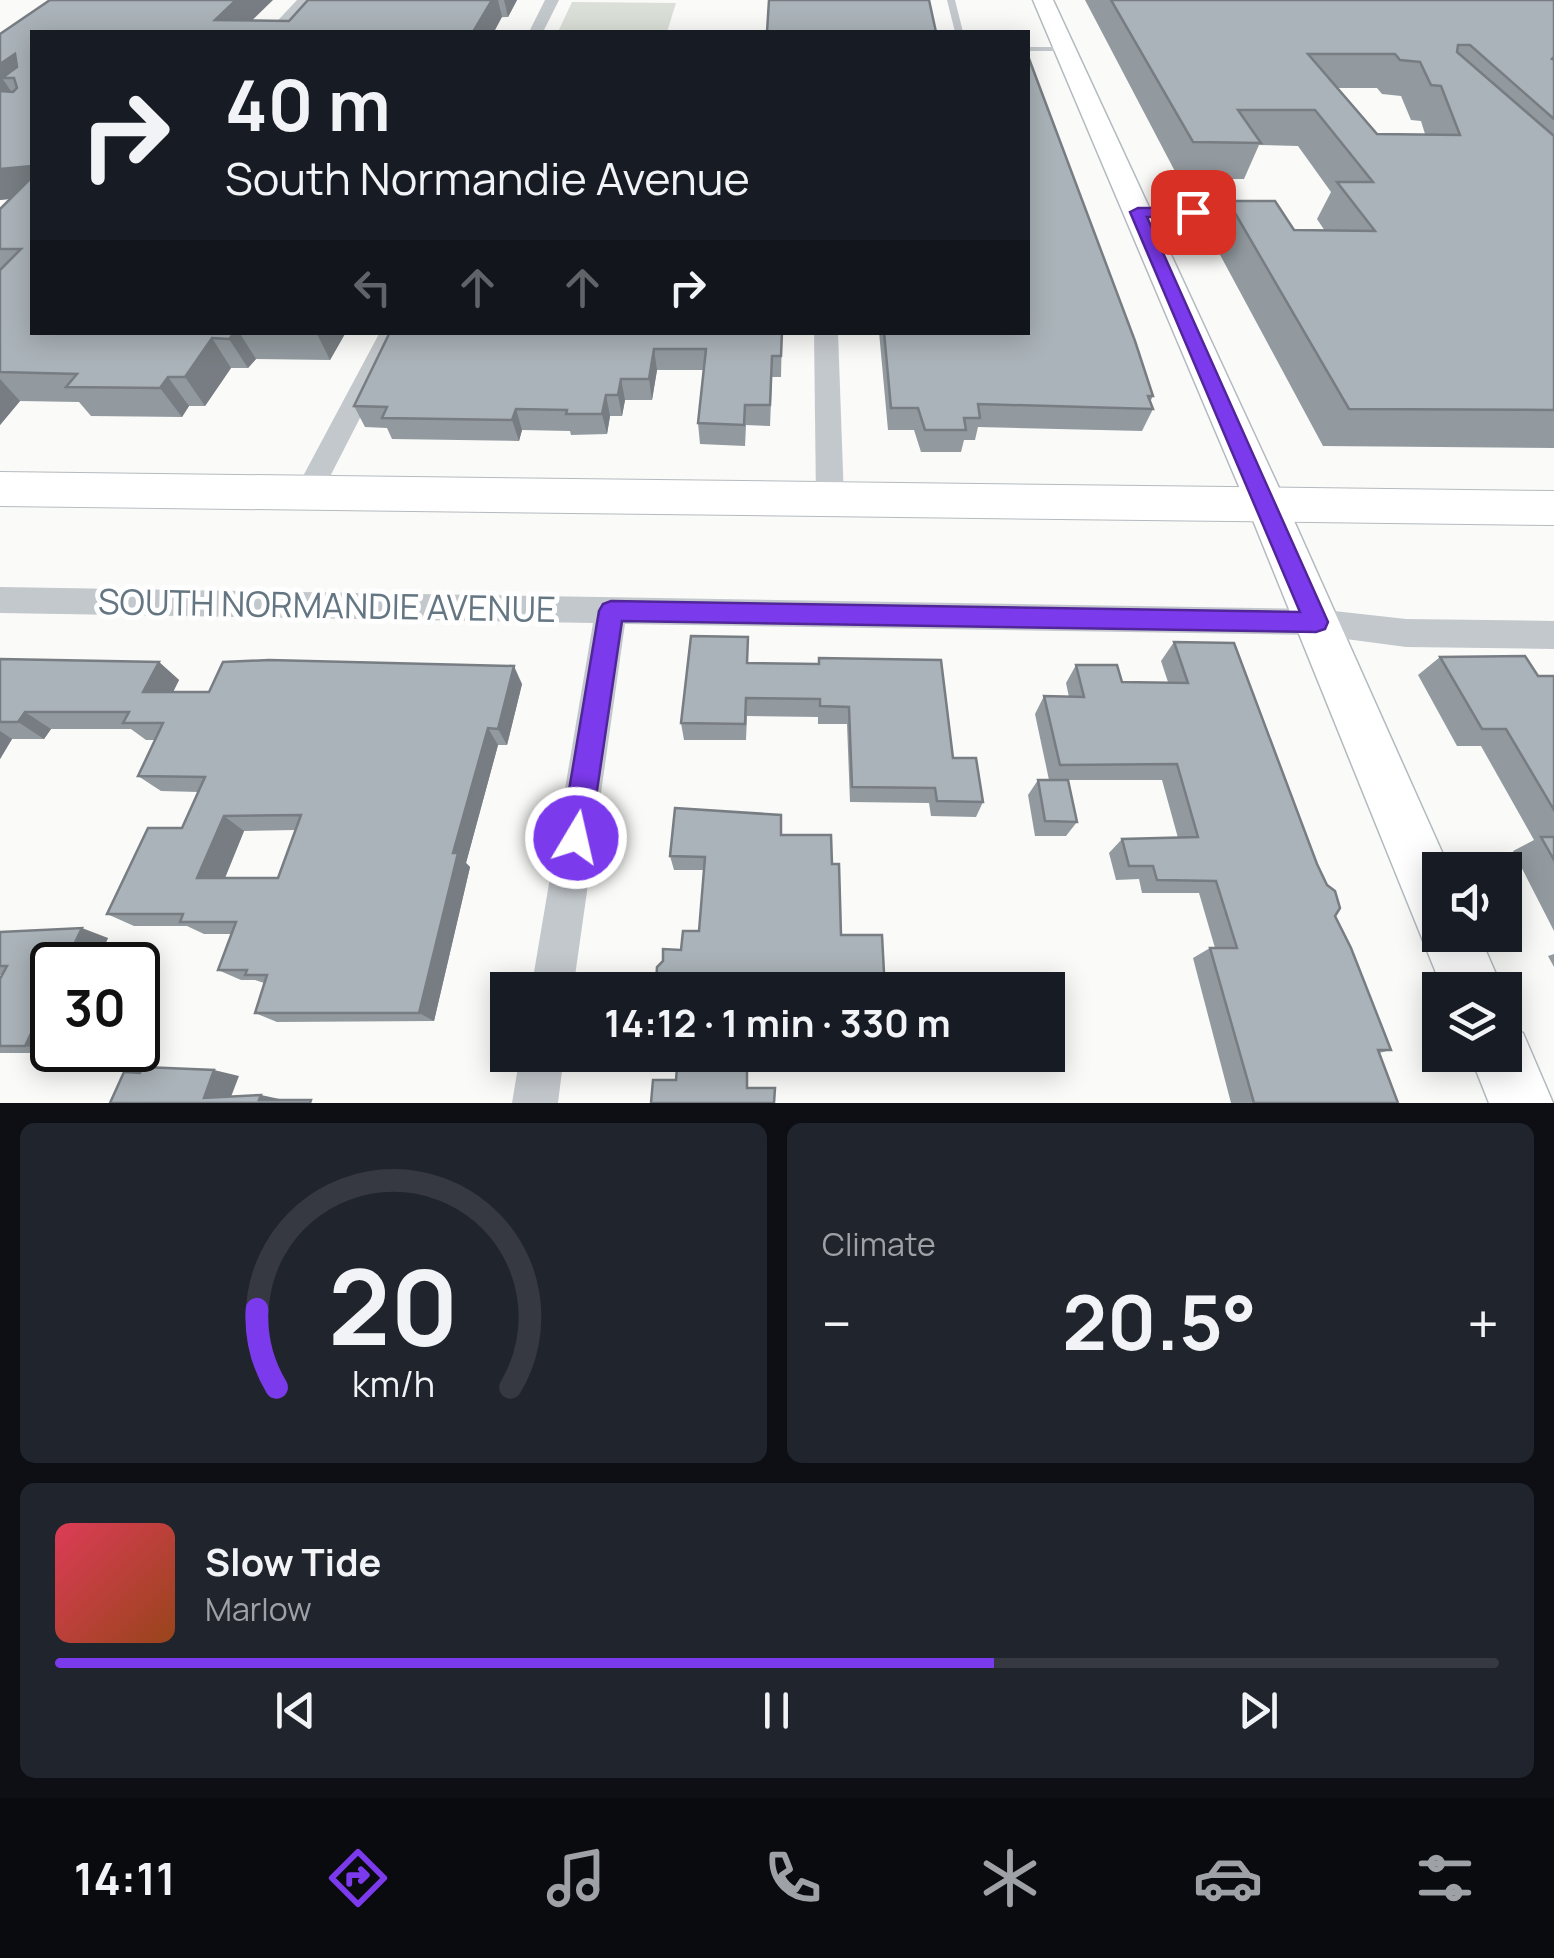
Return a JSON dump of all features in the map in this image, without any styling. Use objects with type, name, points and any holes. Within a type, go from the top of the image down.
[{"type":"main road","points":[[1043,0],[1266,503],[1422,871]]},
{"type":"main road","points":[[0,488],[1554,508]]},
{"type":"main road","points":[[1507,1072],[1521,1103]]},
{"type":"street","points":[[276,30],[305,0]]},
{"type":"street","points":[[537,30],[552,0]]},
{"type":"street","points":[[1138,212],[1193,212]]},
{"type":"street","points":[[308,493],[390,335]]},
{"type":"street","points":[[826,335],[830,500]]},
{"type":"street","name":"SOUTH NORMANDIE AVENUE","points":[[0,600],[1316,622],[1406,633],[1554,635]]},
{"type":"street","points":[[555,972],[611,611]]},
{"type":"street","points":[[535,1103],[540,1072]]},
{"type":"lane","points":[[951,0],[958,30]]},
{"type":"lane","points":[[1030,50],[1065,50]]},
{"type":"shaded area","points":[[572,2],[676,3],[668,30],[559,30]]},
{"type":"building","points":[[50,0],[236,0],[215,20],[289,21],[308,0],[492,0],[474,30],[30,30],[30,166],[0,169],[0,91],[13,92],[17,88],[14,78],[2,78],[17,67],[15,54],[0,64],[0,34]]},
{"type":"building","points":[[769,0],[929,0],[936,30],[767,30]]},
{"type":"building","points":[[1111,0],[1554,0],[1554,119],[1470,45],[1458,45],[1457,52],[1554,136],[1554,410],[1349,409],[1228,201],[1275,201],[1294,230],[1375,231],[1337,182],[1373,182],[1315,110],[1238,110],[1261,143],[1193,142]],"holes":[[[1308,54],[1395,54],[1400,60],[1420,62],[1431,85],[1441,86],[1460,135],[1377,134]]]},
{"type":"building","points":[[1030,61],[1135,341],[1153,396],[1148,396],[1153,409],[978,404],[980,418],[964,418],[966,430],[925,430],[918,408],[891,408],[884,335],[1030,335]]},
{"type":"building","points":[[30,179],[30,335],[232,335],[229,339],[212,338],[185,377],[168,377],[160,388],[66,387],[77,374],[0,372],[0,270],[21,249],[0,249],[0,209]]},
{"type":"building","points":[[389,335],[782,335],[781,356],[772,356],[770,405],[745,405],[744,425],[698,423],[706,349],[654,349],[649,379],[621,379],[618,395],[606,395],[602,414],[516,409],[512,420],[382,418],[387,407],[354,406]]},
{"type":"building","points":[[691,636],[748,637],[747,663],[819,664],[819,658],[941,660],[953,758],[976,758],[983,802],[937,801],[935,788],[852,787],[849,707],[820,706],[820,699],[746,698],[745,724],[681,723]]},
{"type":"building","points":[[1174,642],[1234,643],[1317,864],[1327,885],[1335,891],[1340,908],[1335,916],[1391,1050],[1378,1050],[1398,1103],[1254,1103],[1210,948],[1237,948],[1216,881],[1157,880],[1153,866],[1129,866],[1122,839],[1198,837],[1177,764],[1060,765],[1044,696],[1084,697],[1076,665],[1117,665],[1122,682],[1188,683]]},
{"type":"building","points":[[1525,656],[1538,676],[1554,676],[1554,810],[1506,729],[1482,729],[1440,657]]},
{"type":"building","points":[[0,659],[159,662],[143,692],[209,692],[223,662],[514,666],[498,729],[488,728],[453,853],[458,853],[419,1013],[255,1013],[267,975],[218,970],[236,922],[180,922],[183,914],[107,914],[148,828],[182,828],[205,777],[138,776],[163,723],[123,723],[129,712],[25,712],[18,722],[0,722]],"holes":[[[301,815],[278,878],[197,878],[224,816]]]},
{"type":"building","points":[[1038,780],[1068,780],[1077,822],[1045,821]]},
{"type":"building","points":[[675,808],[781,815],[781,835],[831,835],[832,864],[839,864],[841,935],[882,935],[884,972],[657,972],[663,961],[663,949],[681,950],[683,931],[699,931],[705,857],[670,856]]},
{"type":"building","points":[[1541,837],[1554,837],[1554,860]]},
{"type":"building","points":[[82,928],[75,942],[30,942],[30,1036],[25,1046],[0,1046],[0,979],[7,966],[0,966],[0,932]]},
{"type":"building","points":[[160,1068],[214,1070],[204,1098],[261,1095],[259,1100],[311,1100],[110,1103],[124,1072],[160,1072]]},
{"type":"building","points":[[677,1072],[747,1072],[747,1088],[775,1088],[774,1103],[651,1103],[653,1080],[676,1080]]},
{"type":"route","points":[[576,838],[611,611],[1316,622],[1138,212],[1193,212]]}]
